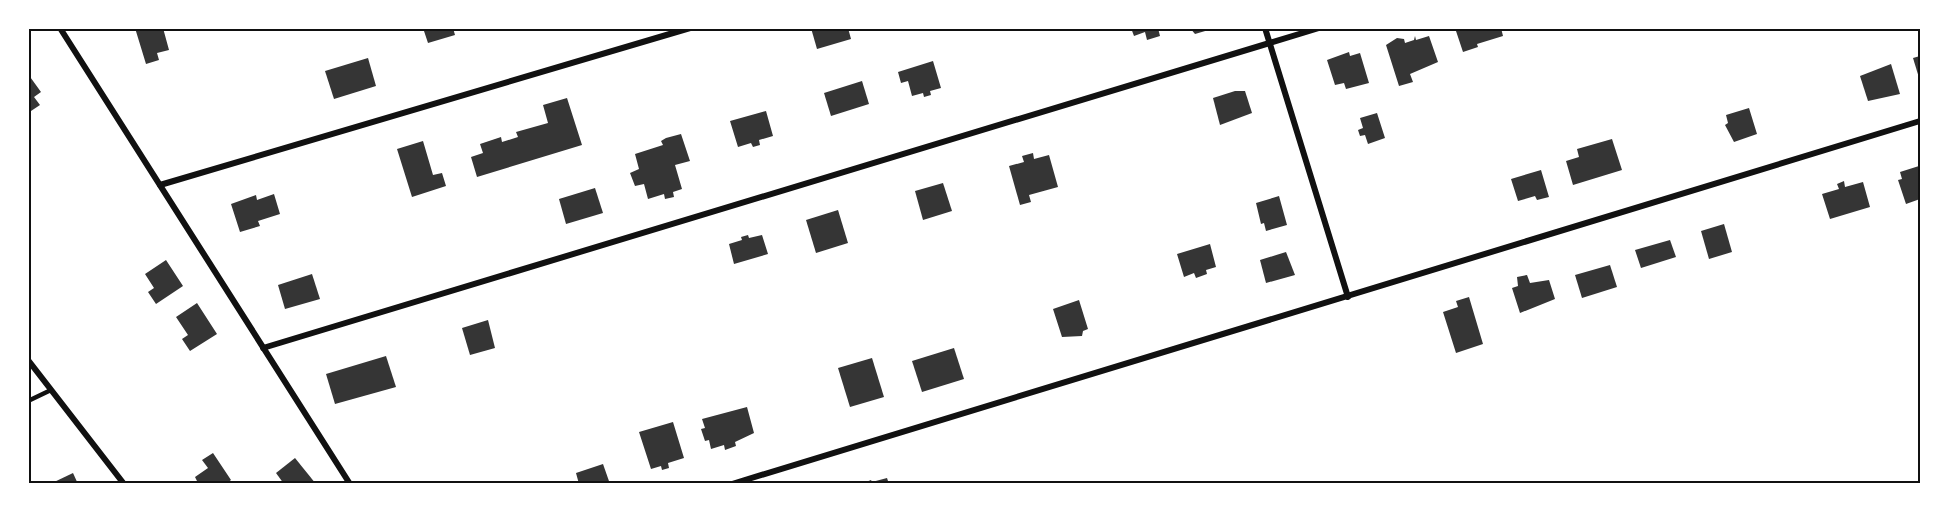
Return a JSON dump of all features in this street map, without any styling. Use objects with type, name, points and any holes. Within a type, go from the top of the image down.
[{"type":"street","points":[[60,28],[350,483]]},
{"type":"street","points":[[160,185],[690,28]]},
{"type":"street","points":[[1265,28],[1268,45],[1348,297]]},
{"type":"street","points":[[263,348],[1319,28]]},
{"type":"street","points":[[732,483],[1920,121]]},
{"type":"street","points":[[28,360],[124,483]]},
{"type":"lane","points":[[28,400],[51,390]]},
{"type":"building","points":[[135,28],[163,28],[169,50],[157,53],[159,60],[146,64]]},
{"type":"building","points":[[423,28],[453,28],[455,35],[428,43]]},
{"type":"building","points":[[811,28],[848,28],[851,39],[817,49]]},
{"type":"building","points":[[1131,28],[1158,28],[1160,36],[1147,40],[1145,32],[1134,36]]},
{"type":"building","points":[[1190,28],[1212,28],[1212,29],[1195,34]]},
{"type":"building","points":[[1455,28],[1501,28],[1503,36],[1477,44],[1478,47],[1463,52]]},
{"type":"building","points":[[1415,36],[1416,40],[1429,36],[1438,62],[1410,74],[1413,82],[1399,86],[1386,45],[1397,38],[1404,39],[1405,43],[1414,40]]},
{"type":"building","points":[[1349,52],[1350,56],[1360,53],[1369,83],[1346,89],[1344,83],[1335,85],[1327,60]]},
{"type":"building","points":[[1920,56],[1920,81],[1913,58]]},
{"type":"building","points":[[368,58],[376,86],[334,99],[325,71]]},
{"type":"building","points":[[933,61],[941,88],[930,91],[931,95],[924,97],[923,93],[912,96],[908,81],[901,83],[898,72]]},
{"type":"building","points":[[1891,64],[1900,94],[1868,101],[1860,76]]},
{"type":"building","points":[[28,74],[41,92],[34,97],[40,105],[28,113]]},
{"type":"building","points":[[862,81],[869,104],[831,116],[824,93]]},
{"type":"building","points":[[1235,91],[1245,91],[1252,113],[1220,125],[1213,98]]},
{"type":"building","points":[[567,98],[582,145],[477,177],[471,157],[483,153],[480,144],[501,137],[502,142],[518,137],[516,132],[548,123],[543,105]]},
{"type":"building","points":[[1749,108],[1757,134],[1734,142],[1725,125],[1728,123],[1726,115]]},
{"type":"building","points":[[766,111],[773,136],[759,140],[760,145],[753,147],[751,143],[738,147],[730,121]]},
{"type":"building","points":[[1377,113],[1385,138],[1368,144],[1365,135],[1360,136],[1358,130],[1363,128],[1360,118]]},
{"type":"building","points":[[681,134],[690,161],[675,165],[682,189],[673,192],[674,197],[665,199],[664,194],[648,199],[644,184],[635,186],[630,173],[639,169],[635,154],[663,145],[661,141]]},
{"type":"building","points":[[1612,139],[1622,170],[1573,185],[1566,161],[1579,157],[1577,149]]},
{"type":"building","points":[[423,141],[433,175],[442,173],[446,186],[412,197],[397,149]]},
{"type":"building","points":[[1033,153],[1034,159],[1049,155],[1058,187],[1029,195],[1031,202],[1020,205],[1009,166],[1024,162],[1022,156]]},
{"type":"building","points":[[1919,166],[1920,199],[1906,204],[1898,180],[1902,179],[1900,172]]},
{"type":"building","points":[[1541,170],[1549,197],[1537,200],[1535,196],[1518,201],[1511,179]]},
{"type":"building","points":[[1844,181],[1845,187],[1863,182],[1870,207],[1830,219],[1822,194],[1839,189],[1837,184]]},
{"type":"building","points":[[943,183],[952,211],[923,220],[915,191]]},
{"type":"building","points":[[595,188],[603,213],[566,224],[559,199]]},
{"type":"building","points":[[274,194],[280,214],[258,221],[260,226],[240,232],[231,204],[256,195],[257,200]]},
{"type":"building","points":[[1279,196],[1287,225],[1266,231],[1264,223],[1261,224],[1256,203]]},
{"type":"building","points":[[838,210],[848,243],[816,253],[806,220]]},
{"type":"building","points":[[1724,224],[1732,252],[1709,259],[1701,231]]},
{"type":"building","points":[[748,235],[749,238],[762,235],[768,254],[734,264],[729,244],[742,240],[741,237]]},
{"type":"building","points":[[1670,240],[1676,257],[1641,268],[1635,250]]},
{"type":"building","points":[[1210,244],[1216,267],[1206,270],[1207,274],[1196,278],[1194,273],[1184,277],[1177,254]]},
{"type":"building","points":[[1286,252],[1295,275],[1266,283],[1260,260]]},
{"type":"building","points":[[166,260],[183,286],[156,304],[148,292],[154,288],[145,274]]},
{"type":"building","points":[[1610,265],[1617,287],[1582,298],[1575,275]]},
{"type":"building","points":[[312,274],[320,299],[285,309],[278,285]]},
{"type":"building","points":[[1527,275],[1530,283],[1549,280],[1555,299],[1520,313],[1512,288],[1518,286],[1517,277]]},
{"type":"building","points":[[1469,297],[1483,344],[1456,353],[1443,312],[1458,307],[1456,301]]},
{"type":"building","points":[[1079,300],[1088,329],[1083,331],[1082,336],[1062,337],[1053,309]]},
{"type":"building","points":[[197,303],[217,334],[190,351],[182,339],[188,335],[176,317]]},
{"type":"building","points":[[488,320],[495,348],[470,355],[462,328]]},
{"type":"building","points":[[954,348],[964,379],[922,392],[912,361]]},
{"type":"building","points":[[386,356],[396,387],[335,404],[326,374]]},
{"type":"building","points":[[872,358],[884,397],[850,407],[838,368]]},
{"type":"building","points":[[747,407],[754,433],[735,442],[736,446],[725,450],[724,445],[711,449],[709,440],[705,441],[701,429],[705,428],[702,419]]},
{"type":"building","points":[[673,422],[684,458],[668,463],[669,468],[662,470],[661,466],[651,469],[639,432]]},
{"type":"building","points":[[213,453],[231,480],[226,484],[194,484],[197,481],[195,477],[208,468],[202,460]]},
{"type":"building","points":[[295,458],[316,484],[284,484],[276,473]]},
{"type":"building","points":[[603,464],[610,484],[579,484],[576,473]]},
{"type":"building","points":[[73,473],[78,484],[50,484]]},
{"type":"building","points":[[887,478],[889,484],[861,484],[871,480],[872,482]]}]
